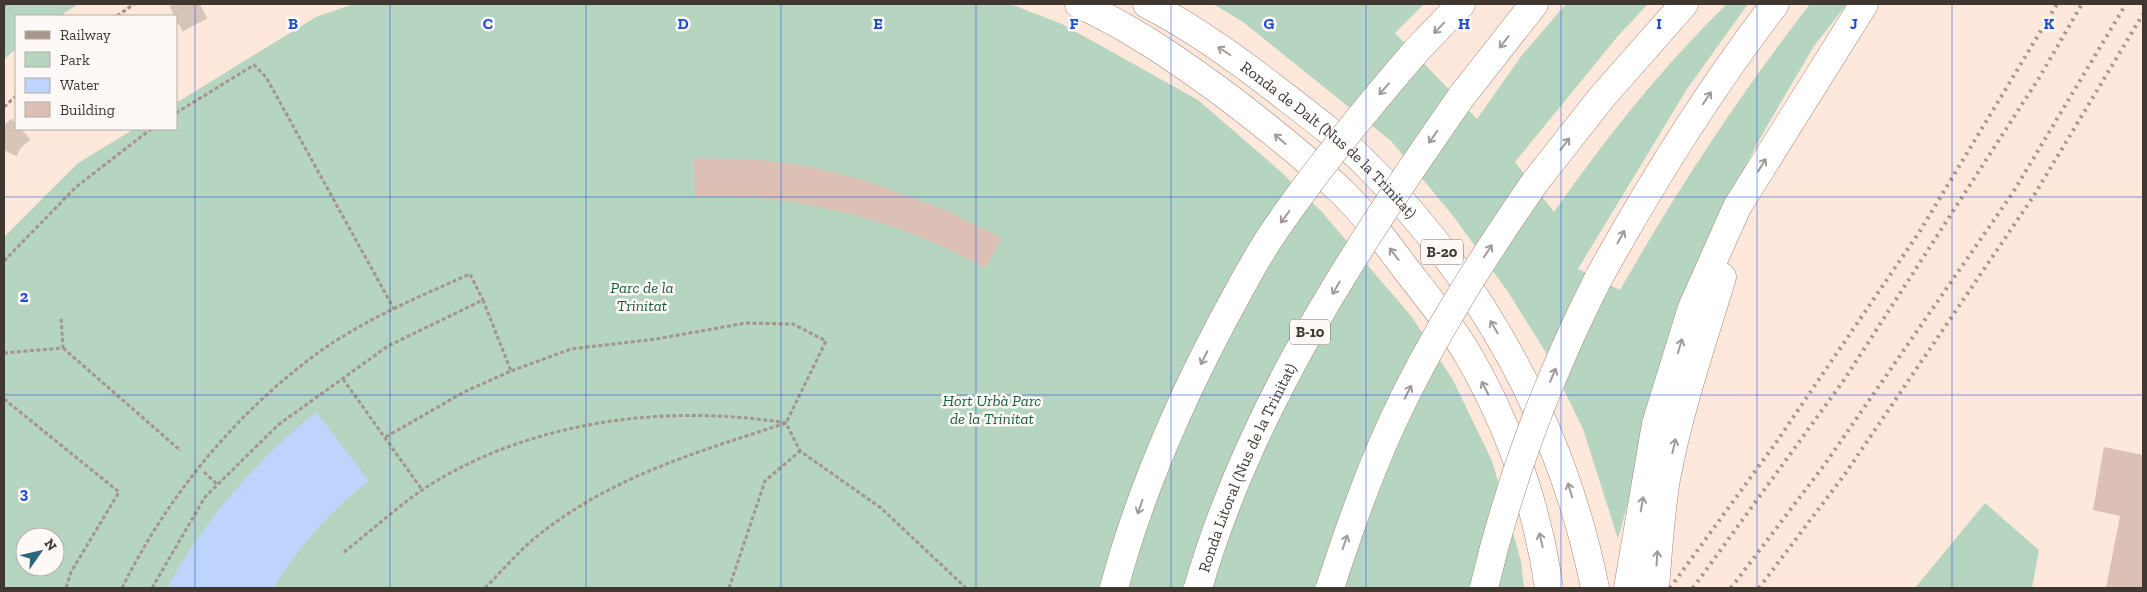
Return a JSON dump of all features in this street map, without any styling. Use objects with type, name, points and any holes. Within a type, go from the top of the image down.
[{"type":"highway","points":[[1079,4],[1151,44],[1208,82],[1264,125],[1341,191],[1390,248],[1466,353],[1499,416],[1525,484],[1542,540],[1549,588]]},
{"type":"highway","name":"Ronda de Dalt (Nus de la Trinitat)","points":[[1147,4],[1235,58],[1323,127],[1365,163],[1413,215],[1448,260],[1490,319],[1522,375],[1553,446],[1587,546],[1595,588]]},
{"type":"highway","points":[[1114,588],[1157,459],[1182,400],[1241,286],[1274,231],[1342,138],[1416,52],[1461,4]]},
{"type":"highway","name":"Ronda Litoral (Nus de la Trinitat)","points":[[1198,588],[1212,540],[1241,470],[1274,398],[1303,344],[1363,244],[1461,97],[1534,4]]},
{"type":"highway","points":[[1330,588],[1369,477],[1405,397],[1452,308],[1486,253],[1534,182],[1602,97],[1684,4]]},
{"type":"highway","points":[[1484,588],[1508,498],[1526,445],[1550,382],[1598,279],[1671,154],[1726,70],[1775,4]]},
{"type":"highway","points":[[1628,588],[1656,424],[1692,308],[1736,207],[1864,4]]},
{"type":"highway","points":[[1655,588],[1659,529],[1666,478],[1679,425],[1732,242],[1736,207]]},
{"type":"path","points":[[118,15],[134,4]]},
{"type":"path","points":[[178,112],[254,65],[266,77],[394,309]]},
{"type":"path","points":[[4,107],[15,97]]},
{"type":"path","points":[[4,261],[76,186],[150,130]]},
{"type":"path","points":[[122,588],[136,561],[174,502],[202,462],[226,435],[265,395],[308,360],[394,309],[470,274],[483,300],[512,371]]},
{"type":"path","points":[[152,588],[205,497],[278,425],[388,346],[483,300]]},
{"type":"path","points":[[61,318],[63,348],[180,451]]},
{"type":"path","points":[[384,438],[464,392],[512,371],[571,349],[656,338],[746,323],[793,324],[826,341],[786,424],[663,463],[602,492],[536,537],[485,588]]},
{"type":"path","points":[[4,354],[63,348]]},
{"type":"path","points":[[343,379],[423,491]]},
{"type":"path","points":[[4,399],[119,492],[71,572],[66,588]]},
{"type":"path","points":[[344,552],[436,481],[476,459],[530,439],[633,418],[750,417],[786,424]]},
{"type":"path","points":[[786,424],[800,451],[881,508],[966,588]]},
{"type":"path","points":[[729,588],[764,481],[800,451]]},
{"type":"path","points":[[204,472],[218,484]]},
{"type":"green space","points":[[4,4],[78,4],[62,15],[15,15],[15,50],[4,59]]},
{"type":"green space","name":"Parc de la Trinitat","points":[[354,4],[1010,4],[1062,24],[1198,100],[1280,171],[1321,211],[1412,317],[1453,380],[1492,461],[1521,561],[1524,588],[4,588],[4,237],[78,163],[132,130],[178,130],[178,102],[316,17]]},
{"type":"green space","points":[[1213,4],[1424,4],[1395,33],[1477,119],[1522,55],[1566,4],[1648,4],[1618,36],[1515,162],[1554,212],[1614,130],[1657,78],[1703,28],[1727,4],[1748,4],[1687,89],[1578,269],[1620,290],[1710,143],[1810,4],[1847,4],[1814,46],[1759,140],[1714,229],[1672,339],[1618,539],[1583,429],[1545,351],[1508,292],[1454,217],[1391,141],[1243,22]]},
{"type":"green space","points":[[1985,503],[2039,550],[2032,588],[1915,588]]},
{"type":"water","points":[[316,412],[369,481],[341,504],[316,530],[293,558],[273,588],[167,588],[197,539],[233,493],[252,471]]},
{"type":"building","points":[[693,158],[759,160],[807,166],[864,180],[948,211],[1002,238],[986,268],[942,246],[895,227],[846,213],[796,202],[745,197],[695,196]]},
{"type":"building","points":[[2104,447],[2143,455],[2143,588],[2106,588],[2120,516],[2093,510]]},
{"type":"tunnel","points":[[178,18],[205,4]]},
{"type":"tunnel","points":[[4,144],[20,130]]},
{"type":"tunnel","points":[[4,150],[10,138]]},
{"type":"railway","points":[[1670,588],[1775,444],[1920,231],[2057,4]]},
{"type":"railway","points":[[1693,588],[1844,380],[2039,78],[2082,4]]},
{"type":"railway","points":[[1731,588],[1825,464],[2012,194],[2126,4]]},
{"type":"railway","points":[[1759,588],[1845,474],[2033,197],[2143,14]]},
{"type":"park label","name":"Hort Urbà Parc de la Trinitat","points":[[992,409]]}]
